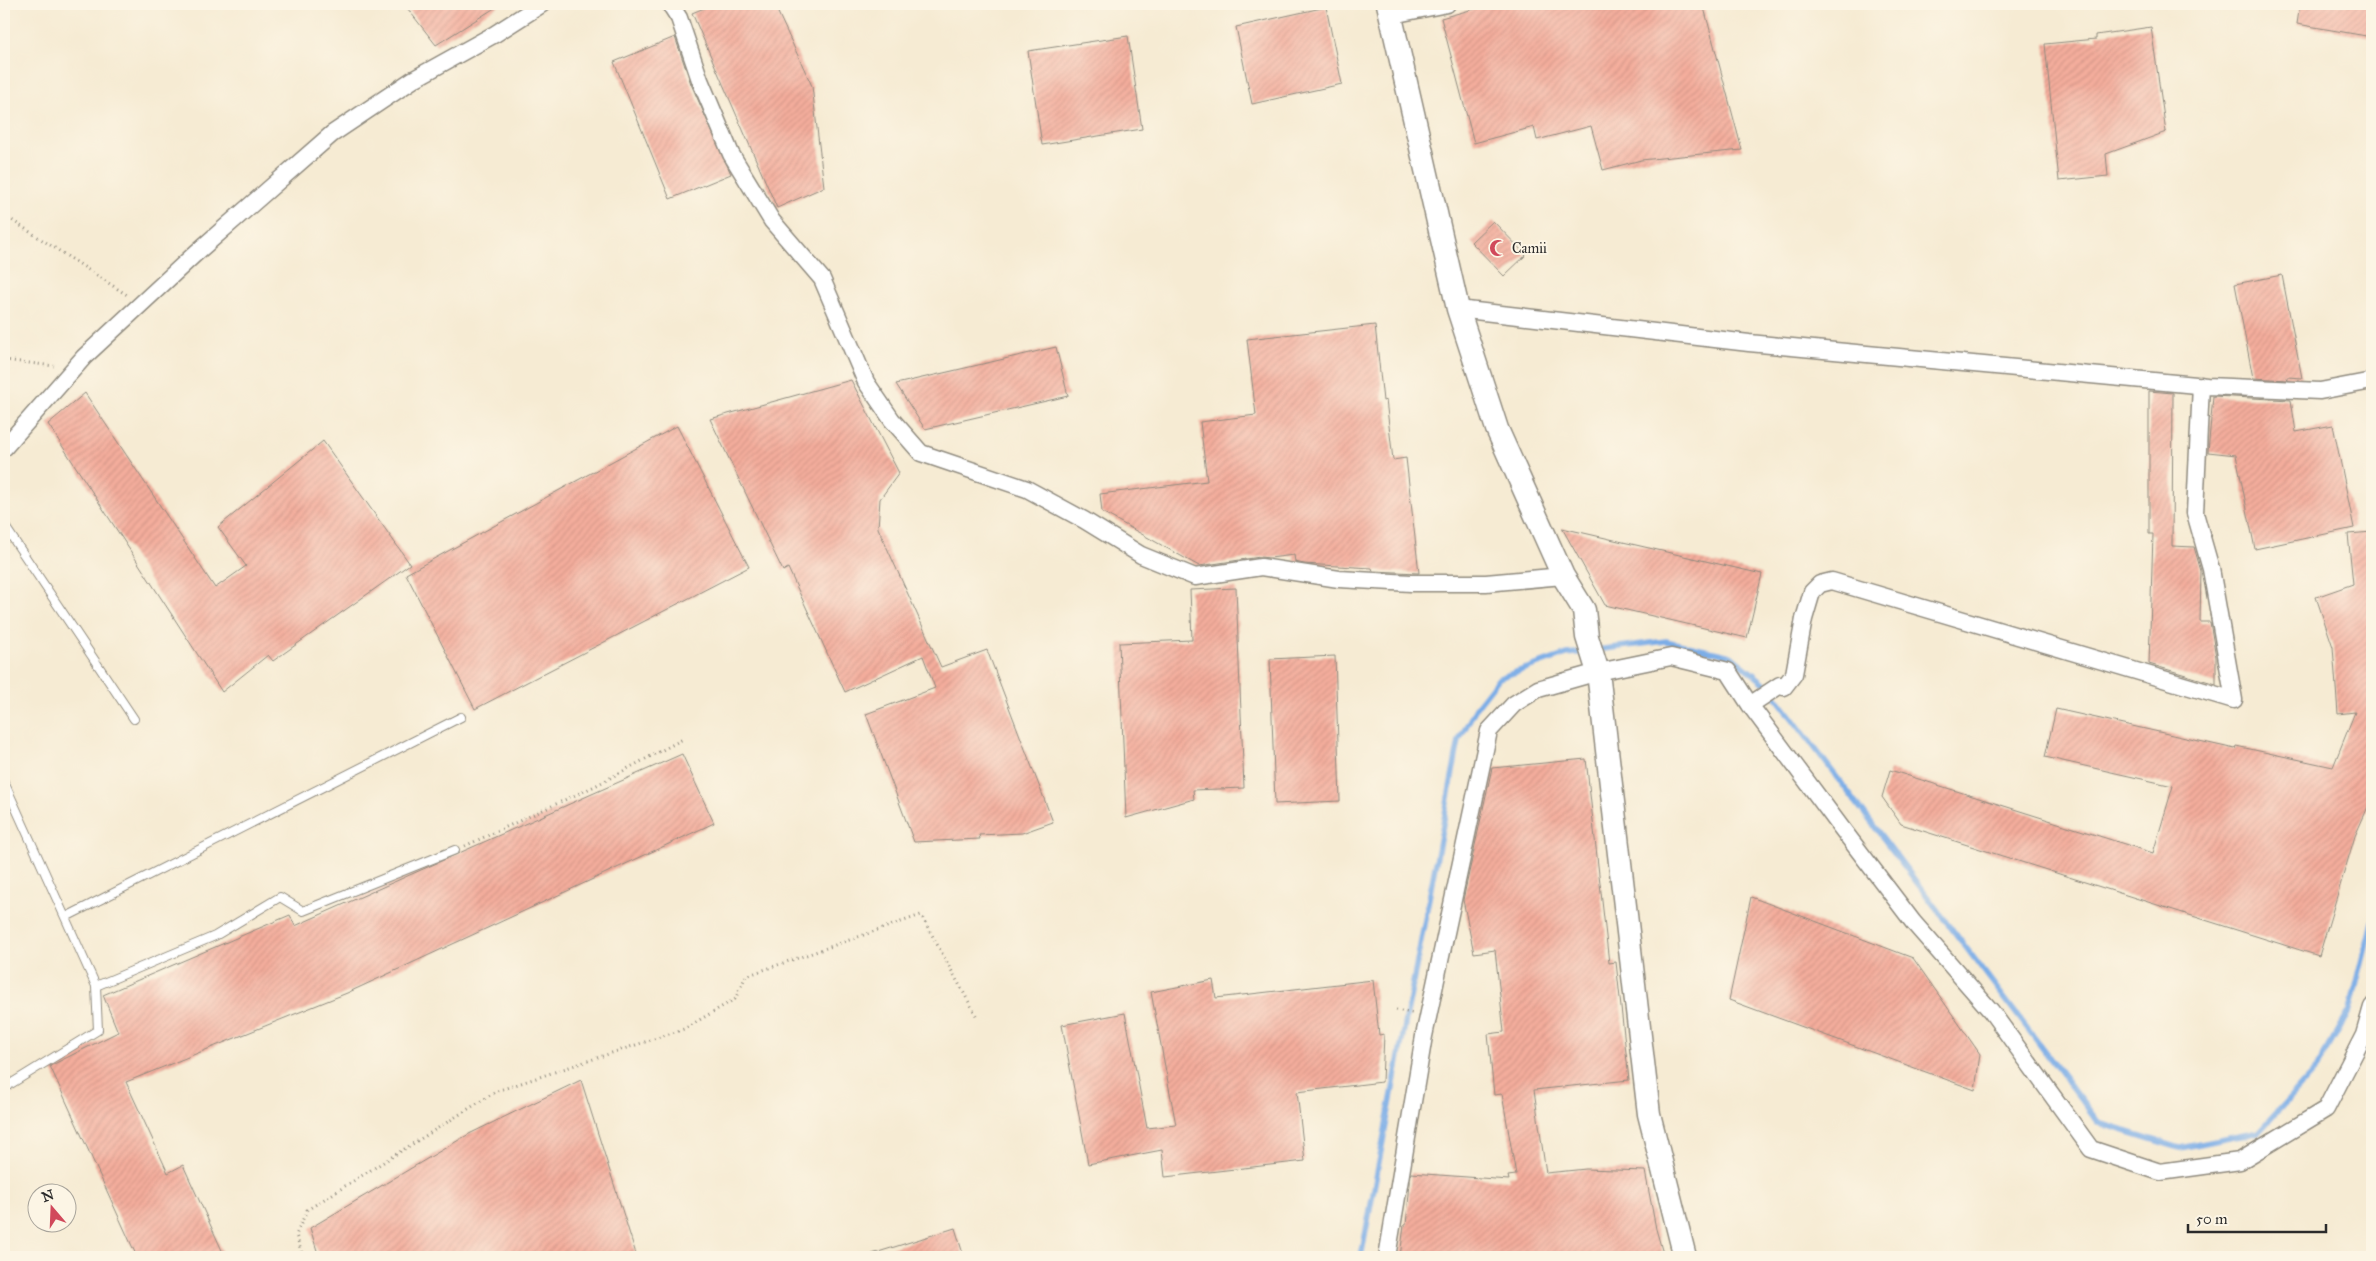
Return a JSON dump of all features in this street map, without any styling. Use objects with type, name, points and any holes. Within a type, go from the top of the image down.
[{"type":"street","points":[[4,448],[74,369],[141,304],[196,253],[332,134],[414,79],[494,34],[542,4]]},
{"type":"street","points":[[670,4],[679,18],[700,80],[731,154],[772,221],[822,279],[866,382],[892,420],[921,453],[1027,489],[1084,520],[1140,555],[1195,576],[1260,567],[1339,579],[1410,583],[1486,583],[1563,576]]},
{"type":"street","points":[[1447,4],[1390,10],[1458,309],[1497,429],[1563,576],[1584,610],[1587,636],[1596,667],[1649,1114],[1685,1257]]},
{"type":"street","points":[[1458,309],[1749,343],[2201,386],[2320,391],[2372,381]]},
{"type":"street","points":[[1756,702],[1780,684],[1784,687],[1794,674],[1804,619],[1812,592],[1820,584],[1832,580],[2234,700],[2211,569],[2195,513],[2201,386]]},
{"type":"street","points":[[1388,1257],[1424,1036],[1489,732],[1514,704],[1538,688],[1596,667],[1671,657],[1728,671],[1756,702],[1913,922],[1992,1011],[2091,1149],[2160,1172],[2240,1161],[2326,1109],[2364,1035],[2372,1007]]},
{"type":"lane","points":[[4,525],[134,719]]},
{"type":"lane","points":[[66,917],[460,717]]},
{"type":"lane","points":[[4,782],[96,986],[98,1030],[4,1088]]},
{"type":"lane","points":[[96,986],[215,936],[280,897],[303,911],[455,850]]},
{"type":"path","points":[[4,215],[141,304]]},
{"type":"path","points":[[4,360],[74,369]]},
{"type":"path","points":[[455,850],[595,786],[683,739]]},
{"type":"path","points":[[303,1257],[296,1235],[307,1210],[497,1091],[684,1029],[735,999],[746,976],[921,915],[977,1017]]},
{"type":"building","points":[[404,4],[501,4],[436,45]]},
{"type":"building","points":[[714,4],[774,4],[812,86],[824,187],[777,208],[692,13]]},
{"type":"building","points":[[1492,4],[1703,4],[1742,150],[1641,160],[1603,170],[1591,126],[1537,140],[1534,127],[1474,143],[1441,18]]},
{"type":"building","points":[[2300,4],[2372,4],[2372,37],[2297,24]]},
{"type":"building","points":[[1326,7],[1342,84],[1252,104],[1236,27]]},
{"type":"building","points":[[2151,27],[2166,132],[2106,154],[2108,176],[2059,181],[2045,44],[2096,39],[2096,35]]},
{"type":"building","points":[[1128,36],[1142,129],[1042,145],[1028,51]]},
{"type":"building","points":[[675,37],[691,84],[731,174],[670,199],[614,62]]},
{"type":"building","name":"Camii","points":[[1493,221],[1526,255],[1504,276],[1471,242]]},
{"type":"building","points":[[2282,275],[2302,378],[2287,377],[2288,380],[2253,378],[2235,284]]},
{"type":"building","points":[[1375,325],[1383,401],[1386,400],[1393,460],[1406,458],[1419,573],[1373,571],[1372,568],[1304,564],[1295,562],[1294,555],[1270,558],[1260,557],[1199,566],[1102,512],[1100,494],[1207,481],[1200,422],[1256,415],[1247,339]]},
{"type":"building","points":[[1056,347],[1068,396],[925,429],[896,384]]},
{"type":"building","points":[[851,380],[899,473],[880,499],[878,528],[941,667],[987,650],[1053,822],[1022,833],[979,835],[980,839],[914,842],[866,714],[935,688],[923,656],[845,692],[788,568],[783,571],[710,419]]},
{"type":"building","points":[[2149,391],[2173,393],[2172,546],[2194,547],[2201,571],[2200,622],[2210,622],[2216,657],[2216,684],[2149,664],[2153,534],[2149,534]]},
{"type":"building","points":[[85,393],[215,588],[246,566],[218,527],[323,441],[410,564],[273,661],[268,655],[222,692],[48,424]]},
{"type":"building","points":[[2213,396],[2291,400],[2296,432],[2333,425],[2354,528],[2255,549],[2236,455],[2208,452]]},
{"type":"building","points":[[677,426],[749,567],[475,709],[406,574]]},
{"type":"building","points":[[1562,528],[1762,574],[1747,638],[1605,605]]},
{"type":"building","points":[[2372,532],[2372,798],[2355,836],[2319,956],[1901,824],[1882,797],[1890,770],[2153,853],[2173,786],[2045,757],[2056,709],[2235,749],[2236,746],[2333,767],[2355,712],[2338,714],[2333,647],[2316,597],[2353,584],[2348,534]]},
{"type":"building","points":[[1236,588],[1244,788],[1193,790],[1194,799],[1126,818],[1119,643],[1192,640],[1190,590]]},
{"type":"building","points":[[1335,656],[1340,801],[1275,804],[1270,659]]},
{"type":"building","points":[[682,754],[714,823],[347,993],[126,1082],[168,1173],[183,1165],[225,1257],[137,1257],[50,1066],[118,1032],[103,995],[290,915],[295,926]]},
{"type":"building","points":[[1586,759],[1609,963],[1616,962],[1629,1080],[1534,1090],[1546,1173],[1586,1169],[1645,1171],[1656,1229],[1664,1257],[1400,1257],[1404,1225],[1406,1225],[1411,1173],[1509,1180],[1508,1176],[1516,1175],[1502,1094],[1494,1095],[1488,1034],[1504,1032],[1495,950],[1474,953],[1463,900],[1492,768]]},
{"type":"building","points":[[1751,897],[1913,958],[1980,1054],[1975,1090],[1729,1000]]},
{"type":"building","points":[[1213,980],[1216,998],[1373,980],[1379,1035],[1384,1034],[1382,1082],[1297,1092],[1305,1161],[1165,1177],[1162,1150],[1088,1164],[1062,1025],[1125,1013],[1147,1128],[1176,1125],[1151,992]]},
{"type":"building","points":[[581,1080],[637,1257],[319,1257],[310,1228],[469,1134]]},
{"type":"building","points":[[955,1228],[964,1257],[873,1257],[872,1254]]},
{"type":"waterway","points":[[1596,650],[1666,641],[1731,656],[1767,685],[2099,1123],[2180,1148],[2259,1132],[2317,1068],[2350,1010],[2372,922]]},
{"type":"waterway","points":[[1361,1257],[1459,740],[1477,706],[1499,678],[1567,654],[1587,652]]},
{"type":"place","name":"Camii","points":[[1498,248]]}]
